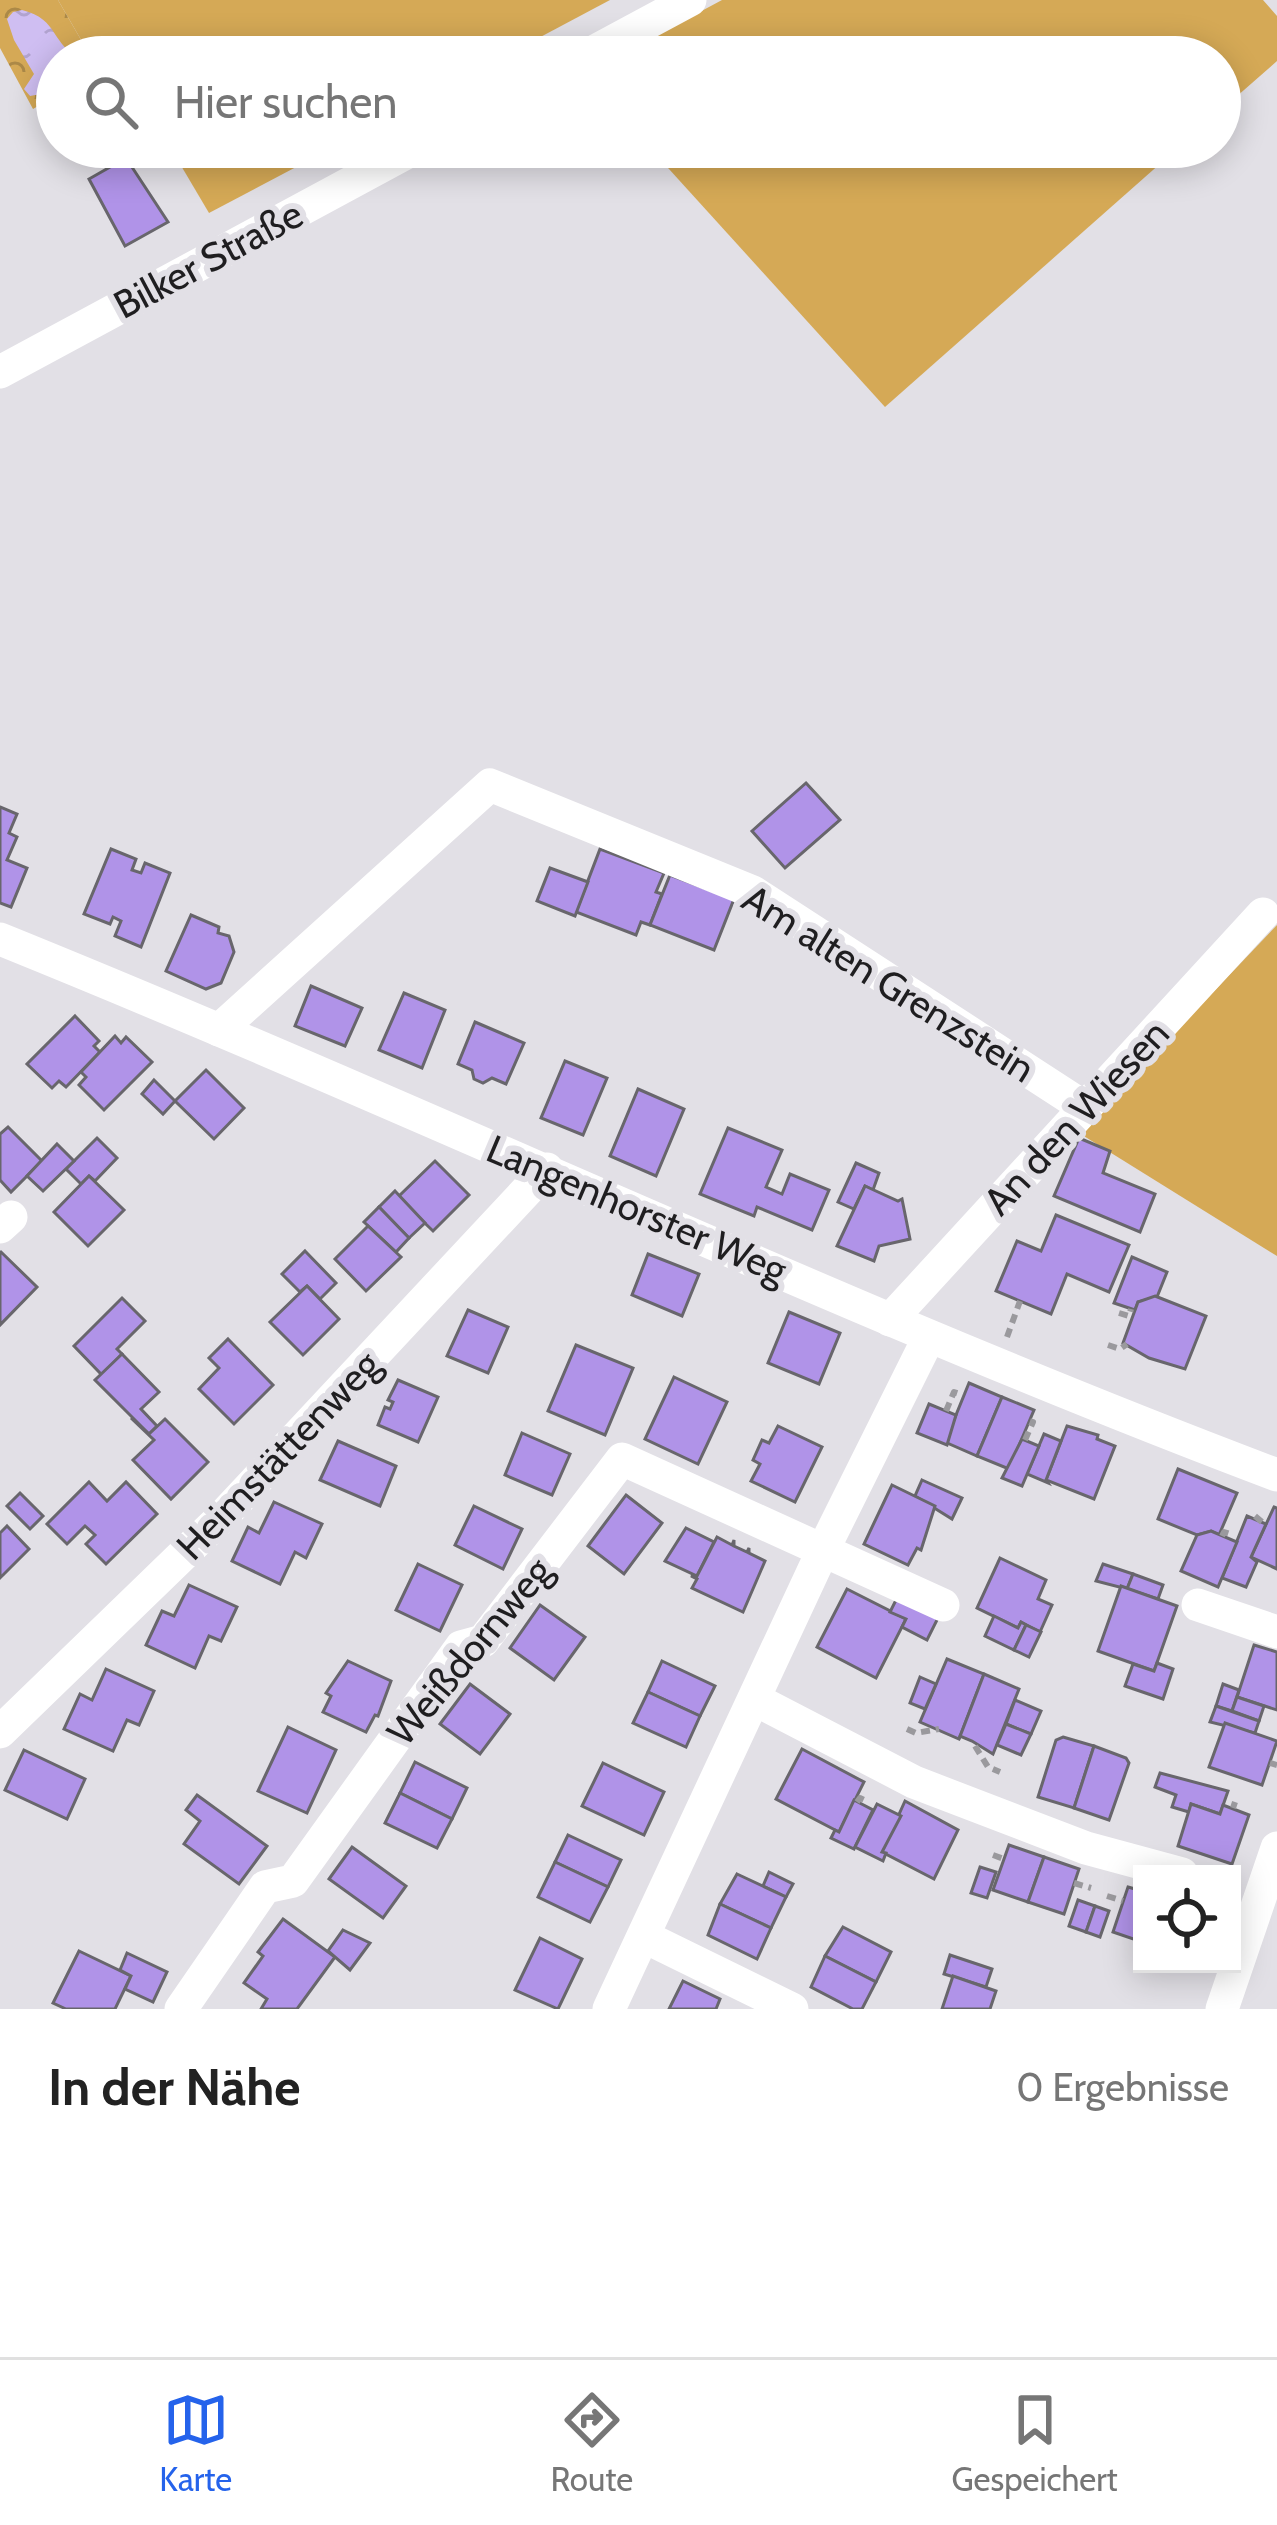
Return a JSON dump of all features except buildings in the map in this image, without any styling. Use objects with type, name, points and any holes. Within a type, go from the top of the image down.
[{"type":"street","points":[[623,36],[690,0]]},
{"type":"street","name":"Bilker Straße","points":[[0,371],[378,168]]},
{"type":"street","name":"Am alten Grenzstein","points":[[219,1030],[490,785],[753,892],[1084,1107]]},
{"type":"street","name":"An den Wiesen","points":[[890,1320],[1264,914]]},
{"type":"street","name":"Langenhorster Weg","points":[[0,938],[547,1169],[1007,1371],[1277,1474]]},
{"type":"street","name":"Heimstättenweg","points":[[0,1732],[222,1517],[547,1169]]},
{"type":"street","points":[[609,2009],[824,1548],[929,1337]]},
{"type":"street","name":"Weißdornweg","points":[[181,2009],[266,1887],[293,1881],[461,1648],[483,1641],[622,1459],[824,1548]]},
{"type":"street","points":[[824,1548],[943,1605]]},
{"type":"street","points":[[1198,1605],[1277,1632]]},
{"type":"street","points":[[754,1699],[914,1782],[1086,1848],[1149,1865]]},
{"type":"street","points":[[1222,2009],[1245,1895],[1277,1848]]},
{"type":"street","points":[[645,1937],[792,2009]]},
{"type":"path","points":[[1119,1313],[1129,1316],[1131,1309]]},
{"type":"path","points":[[1108,1345],[1120,1349],[1127,1345]]},
{"type":"path","points":[[943,1388],[959,1394],[946,1411]]},
{"type":"path","points":[[1024,1440],[1034,1423]]},
{"type":"path","points":[[1222,1535],[1233,1535]]},
{"type":"path","points":[[907,1729],[939,1729]]},
{"type":"path","points":[[975,1745],[988,1767],[1000,1772]]},
{"type":"path","points":[[857,1802],[860,1798],[869,1802]]},
{"type":"path","points":[[993,1855],[1004,1859]]},
{"type":"path","points":[[1074,1883],[1091,1888]]},
{"type":"path","points":[[1107,1896],[1123,1901]]},
{"type":"green space","points":[[0,0],[58,0],[79,36],[36,36],[33,109],[0,48]]},
{"type":"green space","points":[[58,0],[610,0],[542,36],[79,36]]},
{"type":"green space","points":[[722,0],[1263,0],[1277,16],[1277,61],[1241,93],[1241,36],[655,36]]},
{"type":"green space","points":[[182,168],[294,168],[209,213]]},
{"type":"green space","points":[[668,168],[1155,168],[885,407]]},
{"type":"green space","points":[[1277,925],[1277,1256],[1079,1133]]},
{"type":"water","points":[[13,12],[34,14],[56,36],[36,36],[36,95],[30,96],[24,89],[34,74],[14,40],[7,19]]}]
